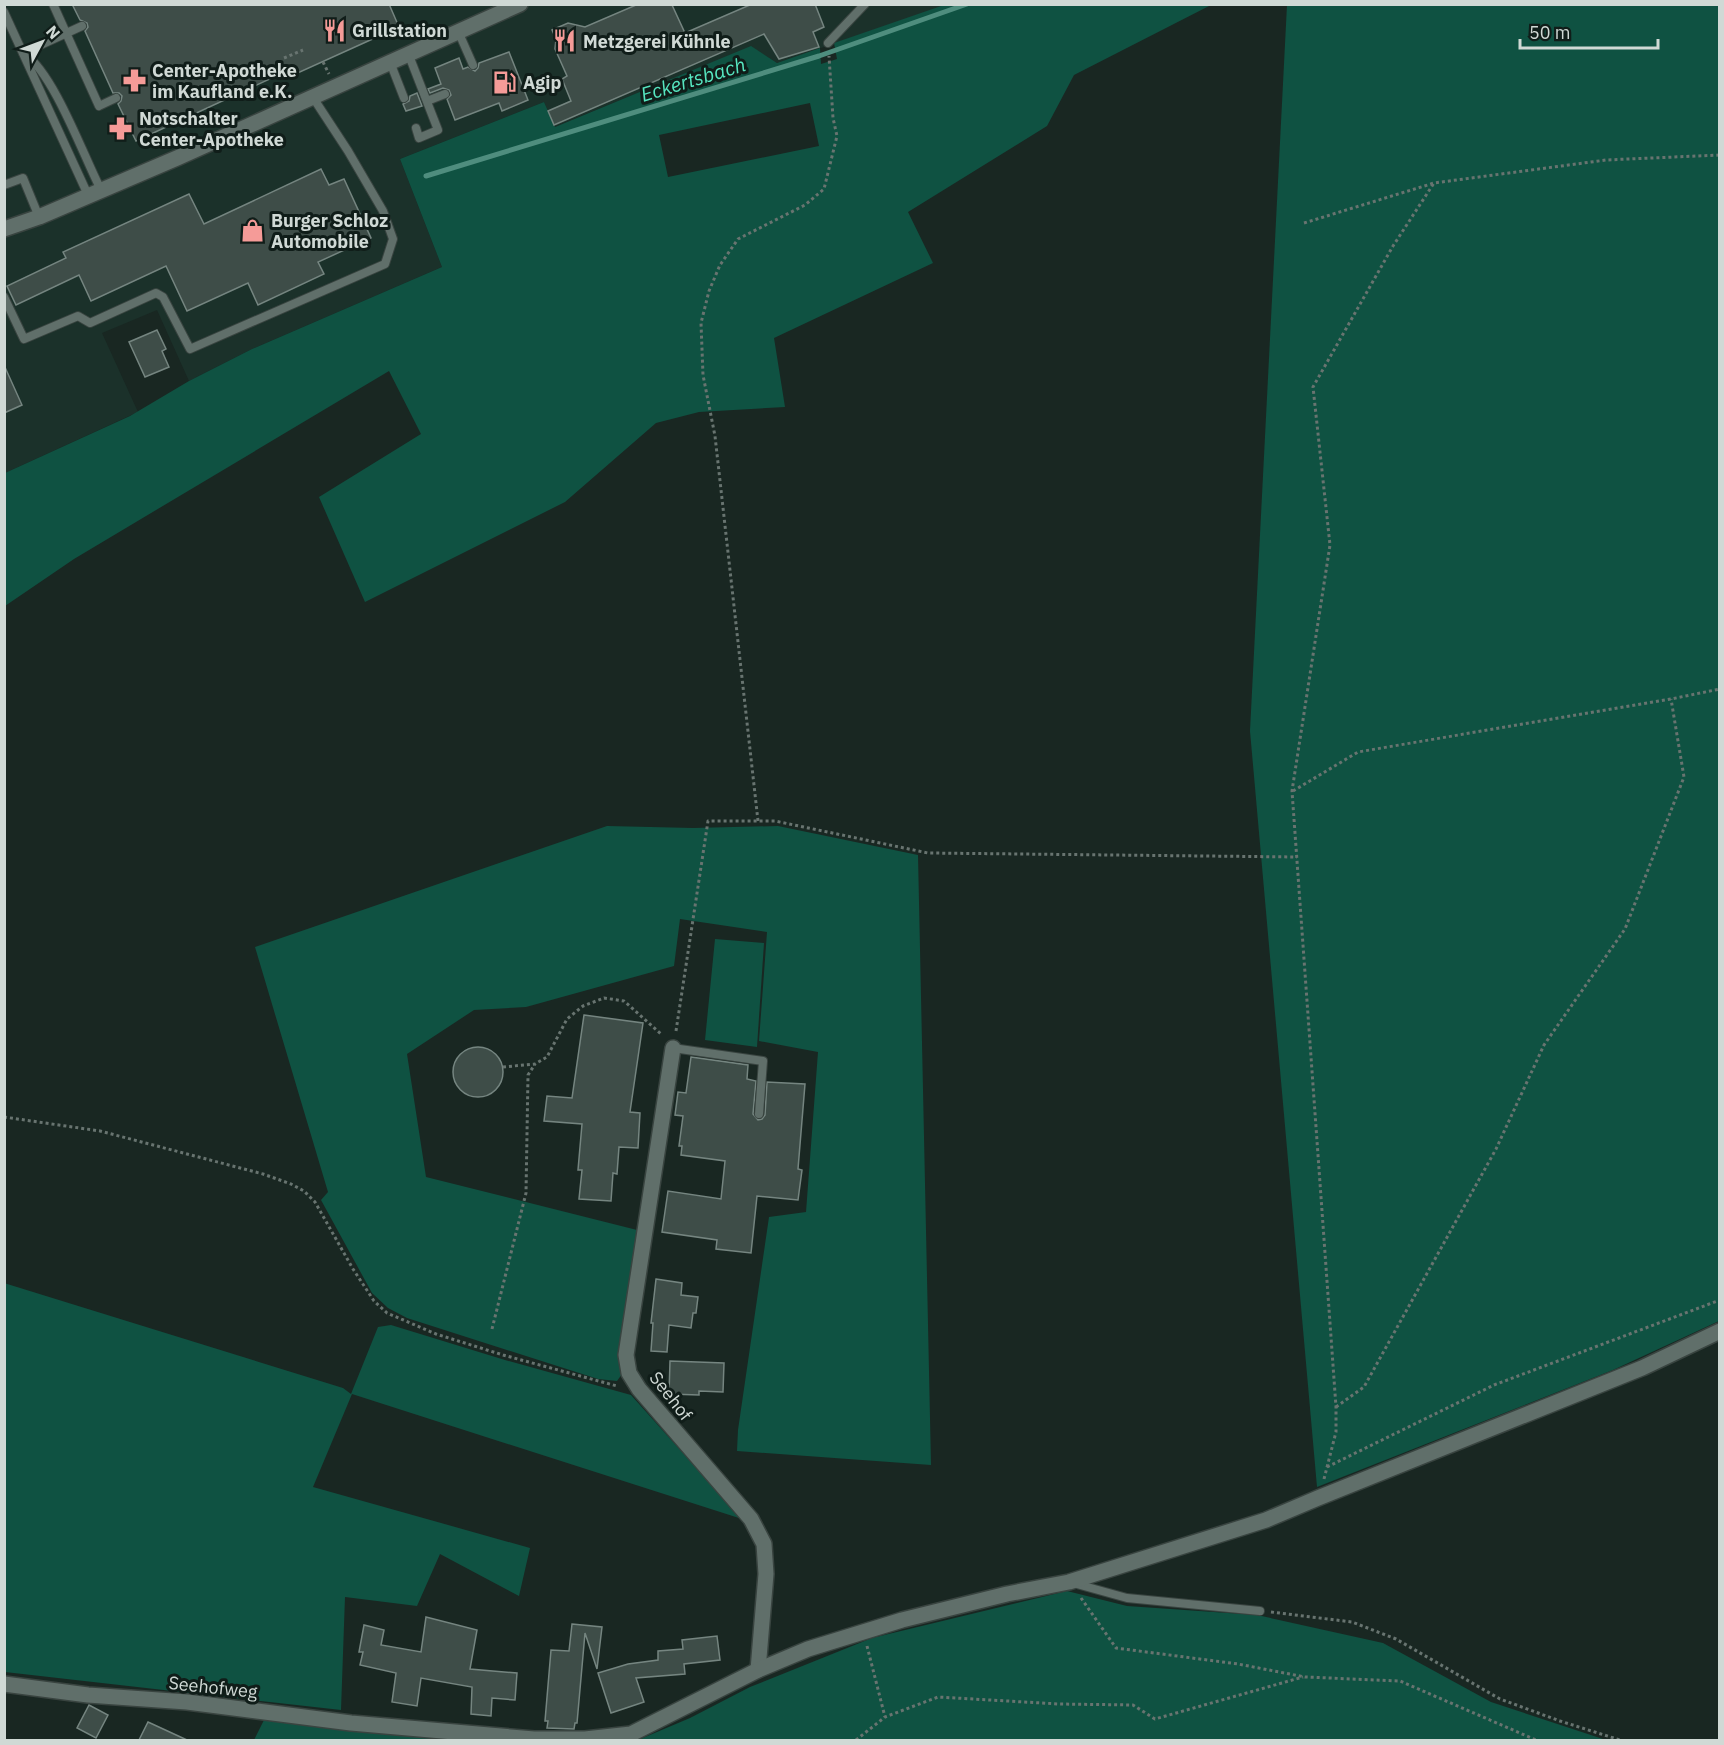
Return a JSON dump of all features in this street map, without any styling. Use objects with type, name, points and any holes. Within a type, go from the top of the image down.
[{"type":"street","points":[[4,229],[39,217],[177,158],[512,6]]},
{"type":"street","name":"Seehof","points":[[673,1048],[626,1355],[629,1373],[639,1389],[751,1519],[764,1544],[765,1606],[758,1670]]},
{"type":"street","points":[[631,1737],[758,1670],[808,1649],[1007,1594],[1069,1582],[1266,1520],[1642,1368],[1719,1331]]},
{"type":"street","name":"Seehofweg","points":[[4,1684],[88,1695],[187,1702],[417,1729],[552,1740],[631,1737]]},
{"type":"lane","points":[[53,4],[99,106],[116,98]]},
{"type":"lane","points":[[828,43],[865,4]]},
{"type":"lane","points":[[4,12],[94,193]]},
{"type":"lane","points":[[23,53],[82,26]]},
{"type":"lane","points":[[459,31],[473,66]]},
{"type":"lane","points":[[23,53],[37,64],[57,97],[94,193]]},
{"type":"lane","points":[[408,53],[438,130],[419,138],[416,128]]},
{"type":"lane","points":[[390,62],[404,98]]},
{"type":"lane","points":[[427,101],[445,94]]},
{"type":"lane","points":[[4,297],[24,339],[78,316],[90,323],[156,293],[163,297],[190,349],[385,264],[393,239],[383,211],[312,96]]},
{"type":"lane","points":[[4,185],[21,174],[39,217]]},
{"type":"lane","points":[[673,1048],[763,1061],[759,1114]]},
{"type":"lane","points":[[1069,1582],[1127,1598],[1260,1611]]},
{"type":"path","points":[[284,58],[303,50]]},
{"type":"path","points":[[758,821],[715,436],[704,375],[701,323],[709,291],[720,265],[738,239],[805,205],[824,189],[837,136],[833,118],[830,64]]},
{"type":"path","points":[[1304,223],[1434,183],[1606,160],[1719,155]]},
{"type":"path","points":[[1318,1498],[1336,1432],[1336,1407],[1292,791],[1330,545],[1313,387],[1393,246],[1434,183]]},
{"type":"path","points":[[1292,791],[1358,752],[1719,689]]},
{"type":"path","points":[[1336,1407],[1364,1387],[1496,1149],[1544,1046],[1625,929],[1684,777],[1671,699]]},
{"type":"path","points":[[673,1048],[708,821],[775,821],[928,853],[1297,857]]},
{"type":"path","points":[[503,1067],[535,1064],[547,1057],[567,1020],[583,1006],[604,998],[624,1000],[673,1048]]},
{"type":"path","points":[[492,1329],[526,1193],[528,1075],[535,1064]]},
{"type":"path","points":[[4,1117],[100,1131],[263,1174],[291,1184],[304,1191],[315,1202],[358,1277],[374,1301],[387,1313],[436,1334],[492,1352],[610,1384],[639,1389]]},
{"type":"path","points":[[1327,1467],[1494,1385],[1719,1300]]},
{"type":"path","points":[[1069,1582],[1116,1648],[1238,1664],[1305,1677],[1400,1681],[1536,1740]]},
{"type":"path","points":[[1260,1611],[1352,1622],[1396,1639],[1500,1699],[1560,1722],[1620,1740]]},
{"type":"path","points":[[863,1632],[885,1717]]},
{"type":"path","points":[[856,1740],[885,1717],[938,1697],[1059,1704],[1133,1705],[1155,1719],[1305,1677]]},
{"type":"shaded area","points":[[4,5],[947,5],[777,63],[751,47],[554,127],[544,102],[400,159],[442,267],[252,349],[189,381],[157,310],[102,333],[138,412],[5,473]]},
{"type":"green space","points":[[947,4],[1211,5],[1074,75],[1047,126],[908,212],[933,263],[774,338],[785,407],[699,412],[656,423],[565,502],[365,602],[319,497],[421,434],[389,371],[74,559],[5,606],[5,473],[130,416],[189,381],[252,349],[442,267],[400,159],[544,102],[555,127],[751,46],[777,63],[820,48],[821,64],[837,59],[834,43]],"holes":[[[810,103],[819,146],[668,177],[659,135]]]},
{"type":"green space","points":[[1287,5],[1720,5],[1719,1321],[1613,1370],[1317,1487],[1250,731]]},
{"type":"green space","points":[[607,826],[693,828],[778,826],[918,855],[931,1465],[737,1451],[738,1430],[769,1217],[806,1212],[818,1052],[759,1041],[767,932],[680,919],[674,966],[526,1007],[474,1010],[407,1054],[426,1177],[641,1231],[622,1353],[622,1374],[617,1381],[598,1379],[407,1318],[388,1308],[372,1293],[321,1200],[328,1192],[255,947]]},
{"type":"green space","points":[[715,939],[764,943],[757,1047],[705,1040]]},
{"type":"green space","points":[[4,1283],[343,1388],[351,1394],[378,1327],[391,1325],[631,1395],[742,1519],[352,1394],[313,1487],[530,1548],[519,1596],[440,1554],[417,1606],[345,1597],[341,1710],[5,1672]]},
{"type":"green space","points":[[1067,1591],[1127,1606],[1257,1615],[1383,1643],[1491,1702],[1606,1740],[638,1740],[690,1718],[750,1687],[872,1638]]},
{"type":"green space","points":[[264,1720],[448,1740],[254,1740]]},
{"type":"building","points":[[72,4],[389,4],[399,27],[291,76],[289,70],[136,141],[118,104],[122,96],[119,93],[113,93],[85,31],[88,27],[87,23],[80,20]]},
{"type":"building","points":[[752,4],[815,4],[824,27],[813,32],[819,47],[779,59],[764,34],[554,125],[548,111],[571,101],[562,79],[567,76],[555,49],[556,39],[552,30],[568,23],[585,27],[636,5],[672,5],[685,33]]},
{"type":"building","points":[[509,52],[528,100],[502,111],[499,103],[455,120],[447,99],[451,95],[449,90],[443,88],[430,93],[428,89],[441,84],[435,68],[459,58],[463,69],[468,67],[475,71],[479,63]]},
{"type":"building","points":[[417,93],[422,106],[406,111],[403,104],[409,101],[410,96]]},
{"type":"building","points":[[321,169],[329,185],[344,179],[371,238],[318,262],[324,274],[258,305],[248,283],[187,311],[166,266],[91,301],[79,275],[16,305],[7,286],[66,258],[63,252],[189,194],[204,224]]},
{"type":"building","points":[[157,330],[166,349],[162,351],[169,367],[145,377],[129,342]]},
{"type":"building","points":[[4,365],[22,405],[4,413]]},
{"type":"building","points":[[584,1015],[643,1023],[630,1112],[640,1113],[638,1148],[619,1147],[617,1174],[613,1173],[611,1201],[579,1199],[582,1170],[578,1170],[582,1124],[544,1121],[547,1096],[572,1098]]},
{"type":"building","points":[[473,1047],[483,1047],[496,1054],[503,1067],[503,1077],[496,1090],[483,1097],[473,1097],[464,1093],[457,1086],[453,1077],[453,1067],[457,1058],[464,1051]]},
{"type":"building","points":[[691,1057],[748,1065],[747,1079],[756,1081],[753,1114],[758,1120],[765,1115],[767,1082],[805,1084],[798,1169],[802,1170],[798,1200],[757,1196],[751,1253],[716,1249],[717,1240],[662,1232],[668,1191],[721,1199],[725,1161],[681,1155],[682,1146],[679,1146],[683,1116],[675,1115],[678,1092],[686,1093]]},
{"type":"building","points":[[656,1279],[682,1283],[681,1295],[698,1297],[691,1328],[669,1325],[667,1352],[651,1351],[653,1323],[651,1323]]},
{"type":"building","points":[[670,1361],[724,1363],[723,1392],[699,1391],[699,1395],[669,1394]]},
{"type":"building","points":[[426,1617],[477,1630],[470,1669],[517,1673],[515,1700],[492,1698],[491,1716],[471,1714],[472,1687],[421,1678],[417,1706],[392,1702],[396,1673],[360,1665],[363,1652],[359,1652],[364,1625],[384,1630],[381,1645],[421,1652]]},
{"type":"building","points":[[572,1624],[602,1627],[597,1669],[585,1633],[577,1723],[574,1729],[547,1728],[548,1721],[545,1721],[551,1650],[569,1651]]},
{"type":"building","points":[[717,1636],[720,1660],[684,1664],[685,1674],[636,1678],[644,1702],[611,1713],[598,1673],[628,1664],[658,1660],[658,1651],[683,1649],[682,1640]]},
{"type":"building","points":[[89,1705],[108,1715],[96,1738],[77,1728]]},
{"type":"building","points":[[148,1722],[187,1740],[139,1740]]},
{"type":"waterway","name":"Eckertsbach","points":[[426,176],[819,56],[967,4]]},
{"type":"place","name":"Grillstation","points":[[334,30]]},
{"type":"place","name":"Metzgerei Kühnle","points":[[565,41]]},
{"type":"place","name":"Center-Apotheke im Kaufland e.K.","points":[[134,80]]},
{"type":"place","name":"Agip","points":[[505,82]]},
{"type":"place","name":"Notschalter Center-Apotheke","points":[[121,128]]},
{"type":"place","name":"Burger Schloz Automobile","points":[[253,230]]}]
